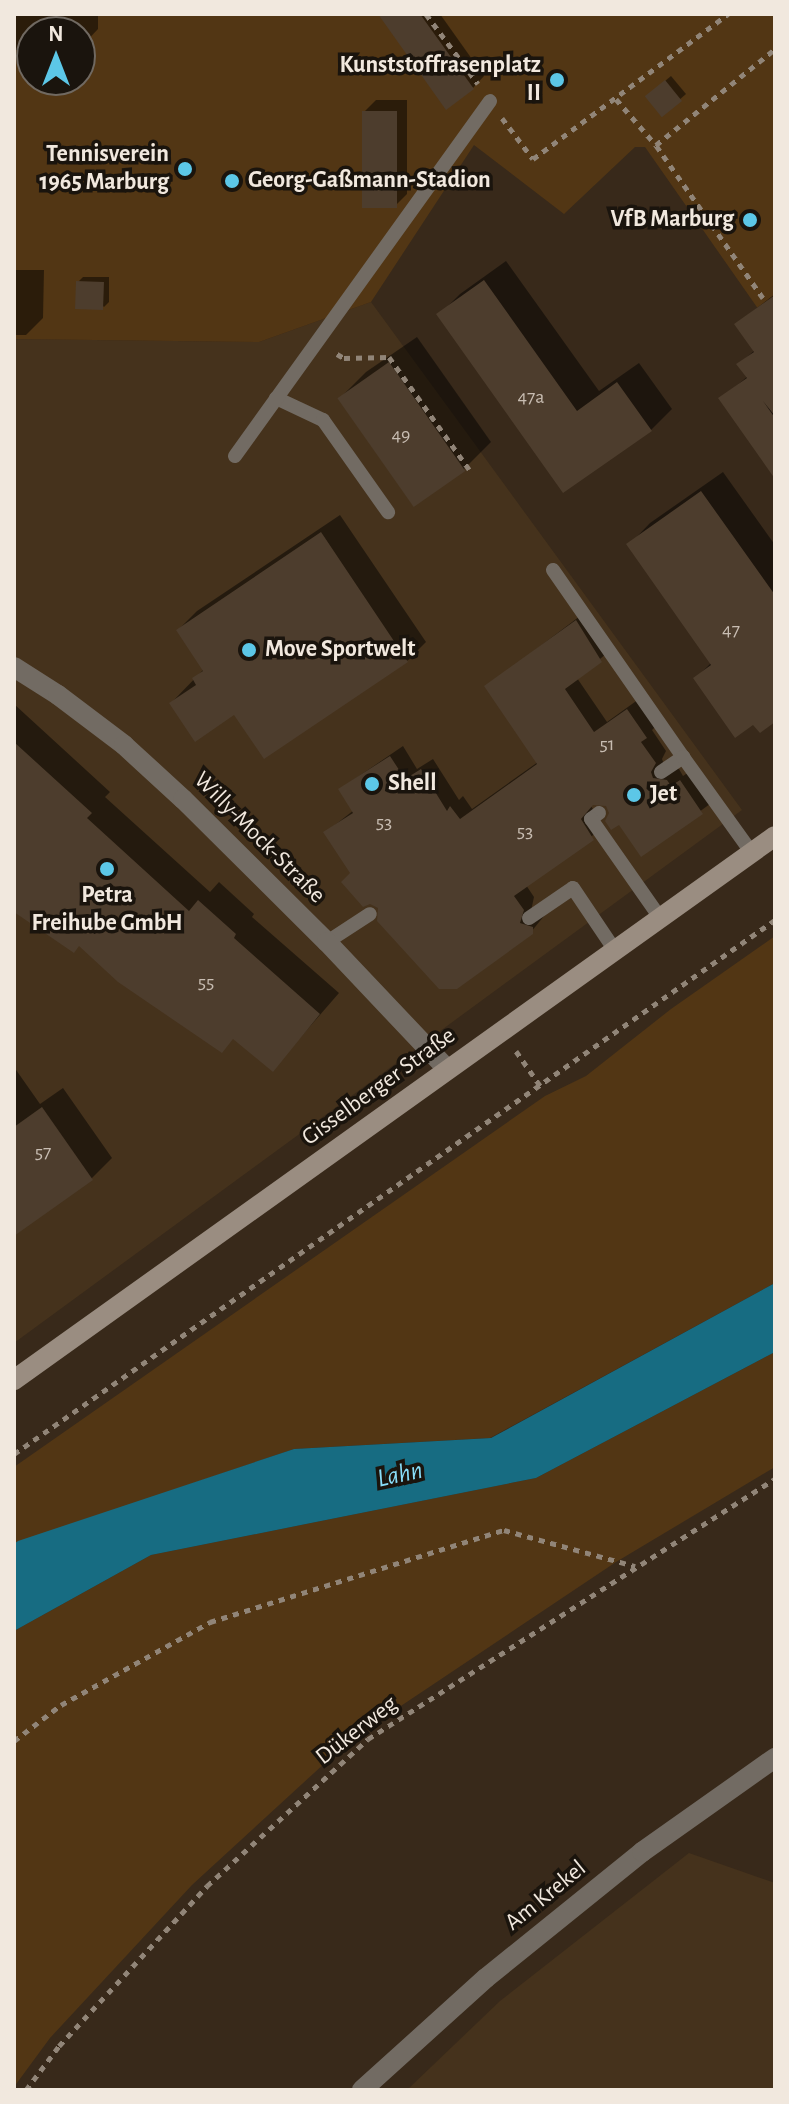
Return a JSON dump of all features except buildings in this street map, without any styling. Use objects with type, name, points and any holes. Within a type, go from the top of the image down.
[{"type":"main road","name":"Gisselberger Straße","points":[[14,1380],[446,1068],[616,952],[775,836]]},
{"type":"street","name":"Willy-Mock-Straße","points":[[14,667],[58,695],[124,745],[327,942],[446,1068]]},
{"type":"street","name":"Am Krekel","points":[[362,2090],[486,1978],[642,1852],[775,1758]]},
{"type":"lane","points":[[235,456],[490,101]]},
{"type":"lane","points":[[276,398],[323,420],[388,512]]},
{"type":"lane","points":[[553,570],[752,853]]},
{"type":"lane","points":[[661,772],[683,757]]},
{"type":"lane","points":[[599,813],[591,819],[661,919]]},
{"type":"lane","points":[[529,918],[573,888],[616,952]]},
{"type":"lane","points":[[327,942],[370,914]]},
{"type":"path","points":[[426,14],[533,159],[728,14]]},
{"type":"path","points":[[656,145],[775,49]]},
{"type":"path","points":[[616,99],[656,145],[763,298]]},
{"type":"path","points":[[315,342],[344,358],[389,357],[469,469]]},
{"type":"path","points":[[14,1454],[775,920]]},
{"type":"path","points":[[502,1031],[541,1087]]},
{"type":"path","name":"Dükerweg","points":[[26,2090],[59,2046],[207,1886],[368,1739],[775,1479]]},
{"type":"path","points":[[14,1741],[61,1705],[210,1622],[504,1530],[635,1566]]},
{"type":"shaded area","name":"Georg-Gaßmann-Stadion","points":[[14,14],[775,14],[775,333],[645,147],[635,147],[564,214],[474,145],[371,302],[259,342],[14,339]]},
{"type":"shaded area","points":[[371,302],[742,810],[14,1343],[14,339],[259,342]]},
{"type":"shaded area","points":[[775,936],[775,1283],[490,1438],[294,1449],[14,1544],[14,1467],[545,1096],[586,1076],[671,1009]]},
{"type":"shaded area","points":[[775,1352],[775,1467],[616,1562],[350,1740],[192,1885],[50,2038],[14,2087],[14,1631],[151,1555],[536,1478]]},
{"type":"shaded area","points":[[689,1853],[775,1883],[775,2090],[407,2090],[500,2001]]},
{"type":"water","name":"Lahn","points":[[775,1283],[775,1352],[536,1478],[151,1555],[14,1631],[14,1544],[18,1541],[294,1449],[491,1438]]},
{"type":"place","name":"Kunststoffrasenplatz II","points":[[557,80]]},
{"type":"place","name":"Tennisverein 1965 Marburg","points":[[185,169]]},
{"type":"place","name":"Georg-Gaßmann-Stadion","points":[[232,181]]},
{"type":"place","name":"VfB Marburg","points":[[750,220]]},
{"type":"place","name":"Move Sportwelt","points":[[249,650]]},
{"type":"place","name":"Shell","points":[[372,784]]},
{"type":"place","name":"Jet","points":[[634,795]]},
{"type":"place","name":"Petra Freihube GmbH","points":[[107,869]]}]
